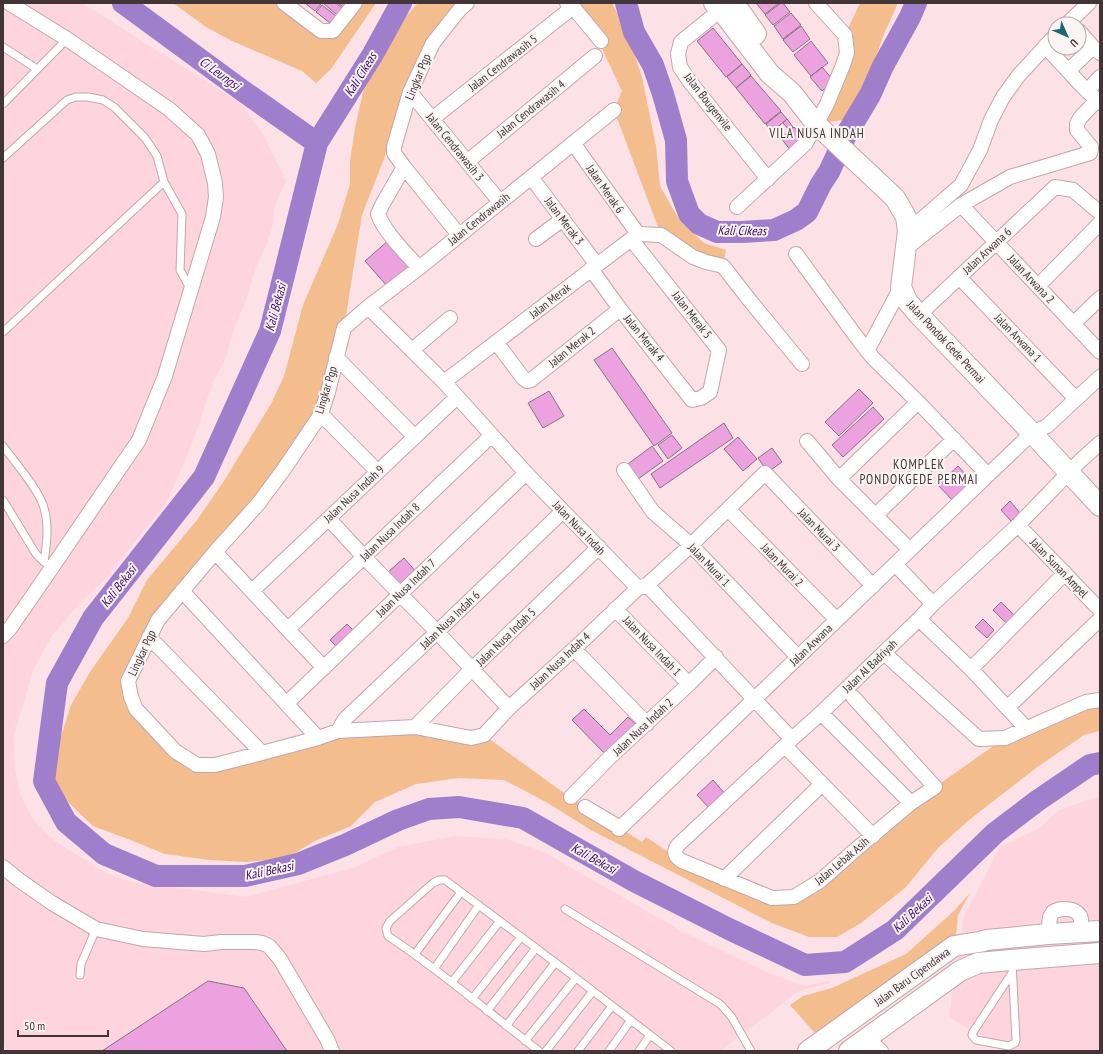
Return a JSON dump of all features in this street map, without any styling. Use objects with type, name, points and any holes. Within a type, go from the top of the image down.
[{"type":"street","points":[[6,631],[49,564],[139,440],[165,376],[214,217],[216,197],[215,183],[208,154],[198,135],[169,109],[67,39],[9,3]]},
{"type":"street","points":[[284,3],[321,31],[333,31],[355,3]]},
{"type":"street","name":"Lingkar Pgp","points":[[459,235],[404,167],[394,153],[394,147],[410,92],[433,43],[460,9],[467,3]]},
{"type":"street","points":[[737,207],[806,142],[819,127],[847,53],[845,35],[816,3]]},
{"type":"street","points":[[1079,16],[1088,3]]},
{"type":"street","points":[[570,5],[601,41]]},
{"type":"street","name":"Jalan Cendrawasih 5","points":[[432,119],[570,5]]},
{"type":"street","name":"Jalan Pondok Gede Permai","points":[[725,5],[770,74],[792,93],[819,127],[895,198],[906,217],[906,240],[901,287],[907,301],[1100,506]]},
{"type":"street","name":"Jalan Bougenvile","points":[[725,5],[682,42],[678,54],[680,66],[690,82],[768,179]]},
{"type":"street","points":[[1068,71],[1096,50],[1087,41]]},
{"type":"street","points":[[906,240],[961,185],[980,150],[991,120],[1003,97],[1019,75],[1045,46],[1095,98]]},
{"type":"street","name":"Jalan Cendrawasih 4","points":[[467,162],[595,56]]},
{"type":"street","points":[[906,240],[961,205],[1010,177],[1090,153],[1091,147],[1077,130],[1077,124],[1095,98],[1100,77]]},
{"type":"street","name":"Jalan Cendrawasih 3","points":[[410,92],[500,202]]},
{"type":"street","name":"Jalan Cendrawasih","points":[[344,328],[368,307],[614,110]]},
{"type":"street","name":"Jalan Merak 6","points":[[573,143],[634,236]]},
{"type":"street","points":[[404,167],[378,214],[383,224],[398,245],[418,268]]},
{"type":"street","name":"Jalan Merak 3","points":[[531,177],[563,219],[594,267]]},
{"type":"street","name":"Jalan Arwana 6","points":[[919,315],[1055,187],[1073,190],[1100,213]]},
{"type":"street","name":"Jalan Arwana 2","points":[[961,205],[1100,352]]},
{"type":"street","points":[[536,239],[563,219]]},
{"type":"street","points":[[1038,286],[1100,222]]},
{"type":"street","points":[[634,236],[661,235],[693,257],[724,266],[751,302],[802,364]]},
{"type":"street","name":"Jalan Merak","points":[[444,382],[634,236]]},
{"type":"street","name":"Jalan Merak 5","points":[[634,236],[719,350],[710,392],[701,398]]},
{"type":"street","points":[[796,254],[873,358],[918,402],[988,475]]},
{"type":"street","name":"Jalan Merak 4","points":[[594,267],[620,309],[692,400],[701,398]]},
{"type":"street","name":"Jalan Arwana 1","points":[[959,277],[1076,399]]},
{"type":"street","points":[[867,351],[901,287]]},
{"type":"street","points":[[1073,324],[1100,298]]},
{"type":"street","name":"Jalan Nusa Indah","points":[[368,307],[444,382],[526,473],[563,511],[716,658],[786,733],[789,742],[822,784],[873,836]]},
{"type":"street","name":"Jalan Merak 2","points":[[496,342],[523,378],[527,381],[531,380],[620,309]]},
{"type":"street","points":[[412,350],[450,318]]},
{"type":"street","name":"Lingkar Pgp","points":[[344,328],[328,392],[320,414],[284,469],[258,504],[215,552],[158,620],[128,681],[131,697],[136,709],[175,751],[197,765],[215,765],[318,738],[338,731],[415,727],[471,738],[484,734]]},
{"type":"street","points":[[336,356],[415,437]]},
{"type":"street","name":"Jalan Arwana","points":[[585,807],[619,829],[1032,433],[1047,426],[1100,377]]},
{"type":"street","name":"Jalan Nusa Indah 9","points":[[252,591],[457,397]]},
{"type":"street","points":[[839,479],[918,402]]},
{"type":"street","points":[[320,414],[378,472]]},
{"type":"street","name":"Jalan Nusa Indah 8","points":[[288,629],[492,435]]},
{"type":"street","points":[[875,516],[954,439]]},
{"type":"street","points":[[807,441],[839,479],[910,550]]},
{"type":"street","name":"Jalan Al Badriyah","points":[[677,857],[675,849],[678,845],[884,653],[933,604],[1018,525],[1080,461],[1100,443]]},
{"type":"street","name":"Jalan Murai 1","points":[[624,470],[654,512],[691,545],[798,657]]},
{"type":"street","name":"Jalan Nusa Indah 7","points":[[287,704],[526,473]]},
{"type":"street","name":"Jalan Nusa Indah 4","points":[[484,734],[509,708],[574,649],[615,608],[691,545],[764,473]]},
{"type":"street","name":"Jalan Murai 3","points":[[764,473],[873,586]]},
{"type":"street","name":"Jalan Murai 2","points":[[728,509],[836,620]]},
{"type":"street","name":"Jalan Nusa Indah 6","points":[[338,731],[345,719],[563,511]]},
{"type":"street","points":[[328,519],[509,708]]},
{"type":"street","name":"Jalan Sunan Ampel","points":[[1018,525],[1100,610]]},
{"type":"street","name":"Jalan Nusa Indah 5","points":[[415,727],[599,547]]},
{"type":"street","points":[[215,552],[324,668]]},
{"type":"street","points":[[895,564],[933,604]]},
{"type":"street","points":[[971,669],[1064,573]]},
{"type":"street","points":[[182,591],[318,738]]},
{"type":"street","name":"Jalan Nusa Indah 1","points":[[615,608],[689,684]]},
{"type":"street","points":[[919,619],[971,669],[1026,728]]},
{"type":"street","points":[[1007,708],[1100,619]]},
{"type":"street","points":[[149,637],[262,753]]},
{"type":"street","points":[[574,649],[647,724]]},
{"type":"street","points":[[884,653],[979,739],[1005,738],[1086,702],[1100,700]]},
{"type":"street","name":"Jalan Nusa Indah 2","points":[[572,797],[609,758],[716,658]]},
{"type":"street","name":"Jalan Lebak Asih","points":[[677,857],[772,898],[794,896],[820,881],[912,803],[935,787],[853,697]]},
{"type":"street","points":[[821,713],[912,803]]},
{"type":"street","points":[[724,878],[822,784]]},
{"type":"street","points":[[3,867],[52,903],[96,929],[143,939],[190,943],[255,942],[269,946],[280,959],[327,1039],[332,1051]]},
{"type":"street","name":"Jalan Baru Cipendawa","points":[[820,1048],[954,946],[987,940],[1090,931]]},
{"type":"street","name":"Jalan Baru Cipendawa","points":[[849,1051],[874,1044],[960,971],[978,964],[1012,966],[1100,954]]},
{"type":"lane","points":[[3,104],[67,39]]},
{"type":"lane","points":[[3,47],[37,69]]},
{"type":"lane","points":[[3,158],[68,100],[76,97],[88,97],[103,100],[114,107],[145,138],[157,156],[164,182],[182,214],[180,270],[191,290]]},
{"type":"lane","points":[[3,332],[164,182]]},
{"type":"lane","points":[[3,446],[30,482],[41,501],[47,528],[46,547],[49,564]]},
{"type":"lane","points":[[3,500],[36,554],[49,564]]},
{"type":"lane","points":[[538,1051],[452,982],[388,936],[386,928],[390,921],[433,883],[439,880],[445,880],[576,978],[668,1050]]},
{"type":"lane","points":[[415,954],[461,892]]},
{"type":"lane","points":[[434,969],[479,905]]},
{"type":"lane","points":[[565,909],[720,1004],[731,1016],[751,1051]]},
{"type":"lane","points":[[452,982],[500,921]]},
{"type":"lane","points":[[80,975],[81,964],[96,929]]},
{"type":"lane","points":[[472,999],[521,937]]},
{"type":"lane","points":[[487,1011],[536,948]]},
{"type":"lane","points":[[506,1026],[555,963]]},
{"type":"lane","points":[[1012,966],[1015,1043],[1009,1046],[976,1040],[972,1035],[973,1032],[1012,966]]},
{"type":"lane","points":[[525,1041],[576,978]]},
{"type":"lane","points":[[546,1051],[593,991]]},
{"type":"lane","points":[[578,1051],[612,1006]]},
{"type":"lane","points":[[608,1051],[631,1020]]},
{"type":"lane","points":[[639,1051],[650,1035]]},
{"type":"shaded area","points":[[3,3],[82,3],[240,103],[264,136],[286,181],[274,208],[273,224],[266,246],[255,269],[246,300],[233,331],[227,355],[211,386],[200,422],[187,456],[166,503],[104,580],[79,604],[53,634],[33,670],[14,735],[15,769],[20,793],[32,818],[53,840],[104,872],[132,882],[246,897],[356,867],[398,847],[455,836],[506,839],[544,852],[681,931],[778,977],[805,986],[829,981],[829,983],[799,991],[720,1051],[6,1051],[3,1041],[3,512],[6,503],[3,497]]},
{"type":"shaded area","points":[[173,3],[284,3],[321,31],[355,3],[376,3],[331,69],[316,83],[302,71],[232,41],[206,27]]},
{"type":"shaded area","points":[[418,3],[467,3],[460,9],[410,92],[362,215],[344,328],[321,414],[149,637],[131,697],[197,765],[338,731],[484,735],[561,791],[642,842],[646,837],[682,861],[724,879],[794,897],[935,787],[1005,738],[1100,700],[1100,731],[1084,735],[1036,768],[969,820],[938,848],[905,888],[861,923],[837,937],[809,937],[772,923],[591,830],[546,802],[504,780],[459,778],[416,784],[375,802],[351,826],[315,841],[286,858],[247,862],[210,860],[165,854],[93,826],[55,787],[54,762],[71,705],[90,672],[128,618],[147,580],[197,520],[224,481],[271,404],[284,376],[303,305],[338,224],[350,184],[350,161],[355,128],[367,75],[379,51],[394,30]]},
{"type":"shaded area","points":[[567,3],[612,3],[628,35],[642,77],[656,146],[660,186],[680,221],[704,243],[726,250],[723,266],[661,235],[614,110],[622,91],[603,51],[601,41]]},
{"type":"shaded area","points":[[860,3],[898,3],[884,34],[865,87],[848,119],[816,124],[827,104],[845,35]]},
{"type":"shaded area","points":[[1100,796],[1100,1051],[1005,1051],[949,1017],[964,916],[1000,847],[1040,828],[1059,810]]},
{"type":"shaded area","points":[[970,893],[958,915],[956,935],[960,945],[822,1041],[790,1005],[803,996],[832,988],[906,954],[954,911]]},
{"type":"building","points":[[305,3],[319,3],[321,4],[315,11]]},
{"type":"building","points":[[323,3],[336,3],[342,8],[337,15]]},
{"type":"building","points":[[338,3],[346,3],[343,7]]},
{"type":"building","points":[[756,3],[779,3],[765,14]]},
{"type":"building","points":[[783,3],[790,12],[773,25],[765,15]]},
{"type":"building","points":[[322,5],[336,16],[330,23],[316,12]]},
{"type":"building","points":[[791,13],[801,25],[783,39],[774,26]]},
{"type":"building","points":[[801,26],[810,39],[793,52],[783,40]]},
{"type":"building","points":[[713,28],[742,64],[726,77],[697,41]]},
{"type":"building","points":[[811,41],[828,63],[811,76],[794,55]]},
{"type":"building","points":[[742,64],[751,75],[736,88],[727,77]]},
{"type":"building","points":[[822,67],[834,81],[822,91],[810,77]]},
{"type":"building","points":[[751,76],[781,111],[765,124],[736,88]]},
{"type":"building","points":[[781,112],[787,119],[772,132],[766,124]]},
{"type":"building","points":[[787,119],[793,127],[789,130],[783,123]]},
{"type":"building","points":[[794,127],[805,140],[791,151],[781,138]]},
{"type":"building","points":[[389,240],[411,266],[387,286],[365,261]]},
{"type":"building","points":[[612,348],[672,433],[654,446],[594,360]]},
{"type":"building","points":[[859,389],[873,403],[839,436],[825,422]]},
{"type":"building","points":[[549,391],[564,416],[543,428],[528,403]]},
{"type":"building","points":[[873,407],[884,419],[843,457],[832,445]]},
{"type":"building","points":[[724,423],[733,438],[660,488],[651,474]]},
{"type":"building","points":[[672,435],[682,448],[668,459],[658,445]]},
{"type":"building","points":[[738,437],[757,459],[743,471],[724,449]]},
{"type":"building","points":[[652,446],[663,461],[638,479],[628,464]]},
{"type":"building","points":[[772,448],[782,462],[768,472],[758,458]]},
{"type":"building","points":[[958,466],[974,484],[954,502],[938,485]]},
{"type":"building","points":[[1010,501],[1020,513],[1011,521],[1001,510]]},
{"type":"building","points":[[404,558],[418,574],[403,588],[388,572]]},
{"type":"building","points":[[1001,602],[1016,617],[1008,625],[993,610]]},
{"type":"building","points":[[983,619],[994,630],[987,638],[975,627]]},
{"type":"building","points":[[347,624],[355,632],[338,648],[330,640]]},
{"type":"building","points":[[584,709],[610,735],[628,717],[638,726],[607,756],[572,720]]},
{"type":"building","points":[[713,780],[726,795],[710,809],[697,795]]},
{"type":"building","points":[[208,981],[244,988],[287,1051],[102,1051]]},
{"type":"waterway","name":"Ci Leungsi","points":[[123,3],[317,143]]},
{"type":"waterway","name":"Kali Bekasi","points":[[401,3],[373,54],[317,143],[270,331],[204,477],[93,618],[57,683],[44,781],[66,822],[104,854],[156,876],[245,876],[298,864],[345,845],[398,820],[429,809],[459,807],[523,818],[634,881],[731,930],[805,965],[845,962],[895,930],[995,833],[1037,801],[1090,765],[1100,763]]},
{"type":"waterway","name":"Kali Cikeas","points":[[626,3],[634,32],[653,65],[663,94],[676,140],[677,181],[689,214],[699,224],[717,232],[774,230],[796,220],[807,212],[821,184],[829,172],[846,135],[870,95],[883,66],[916,3]]},
{"type":"district","name":"VILA NUSA INDAH","points":[[817,133]]},
{"type":"district","name":"KOMPLEK PONDOKGEDE PERMAI","points":[[919,472]]}]
